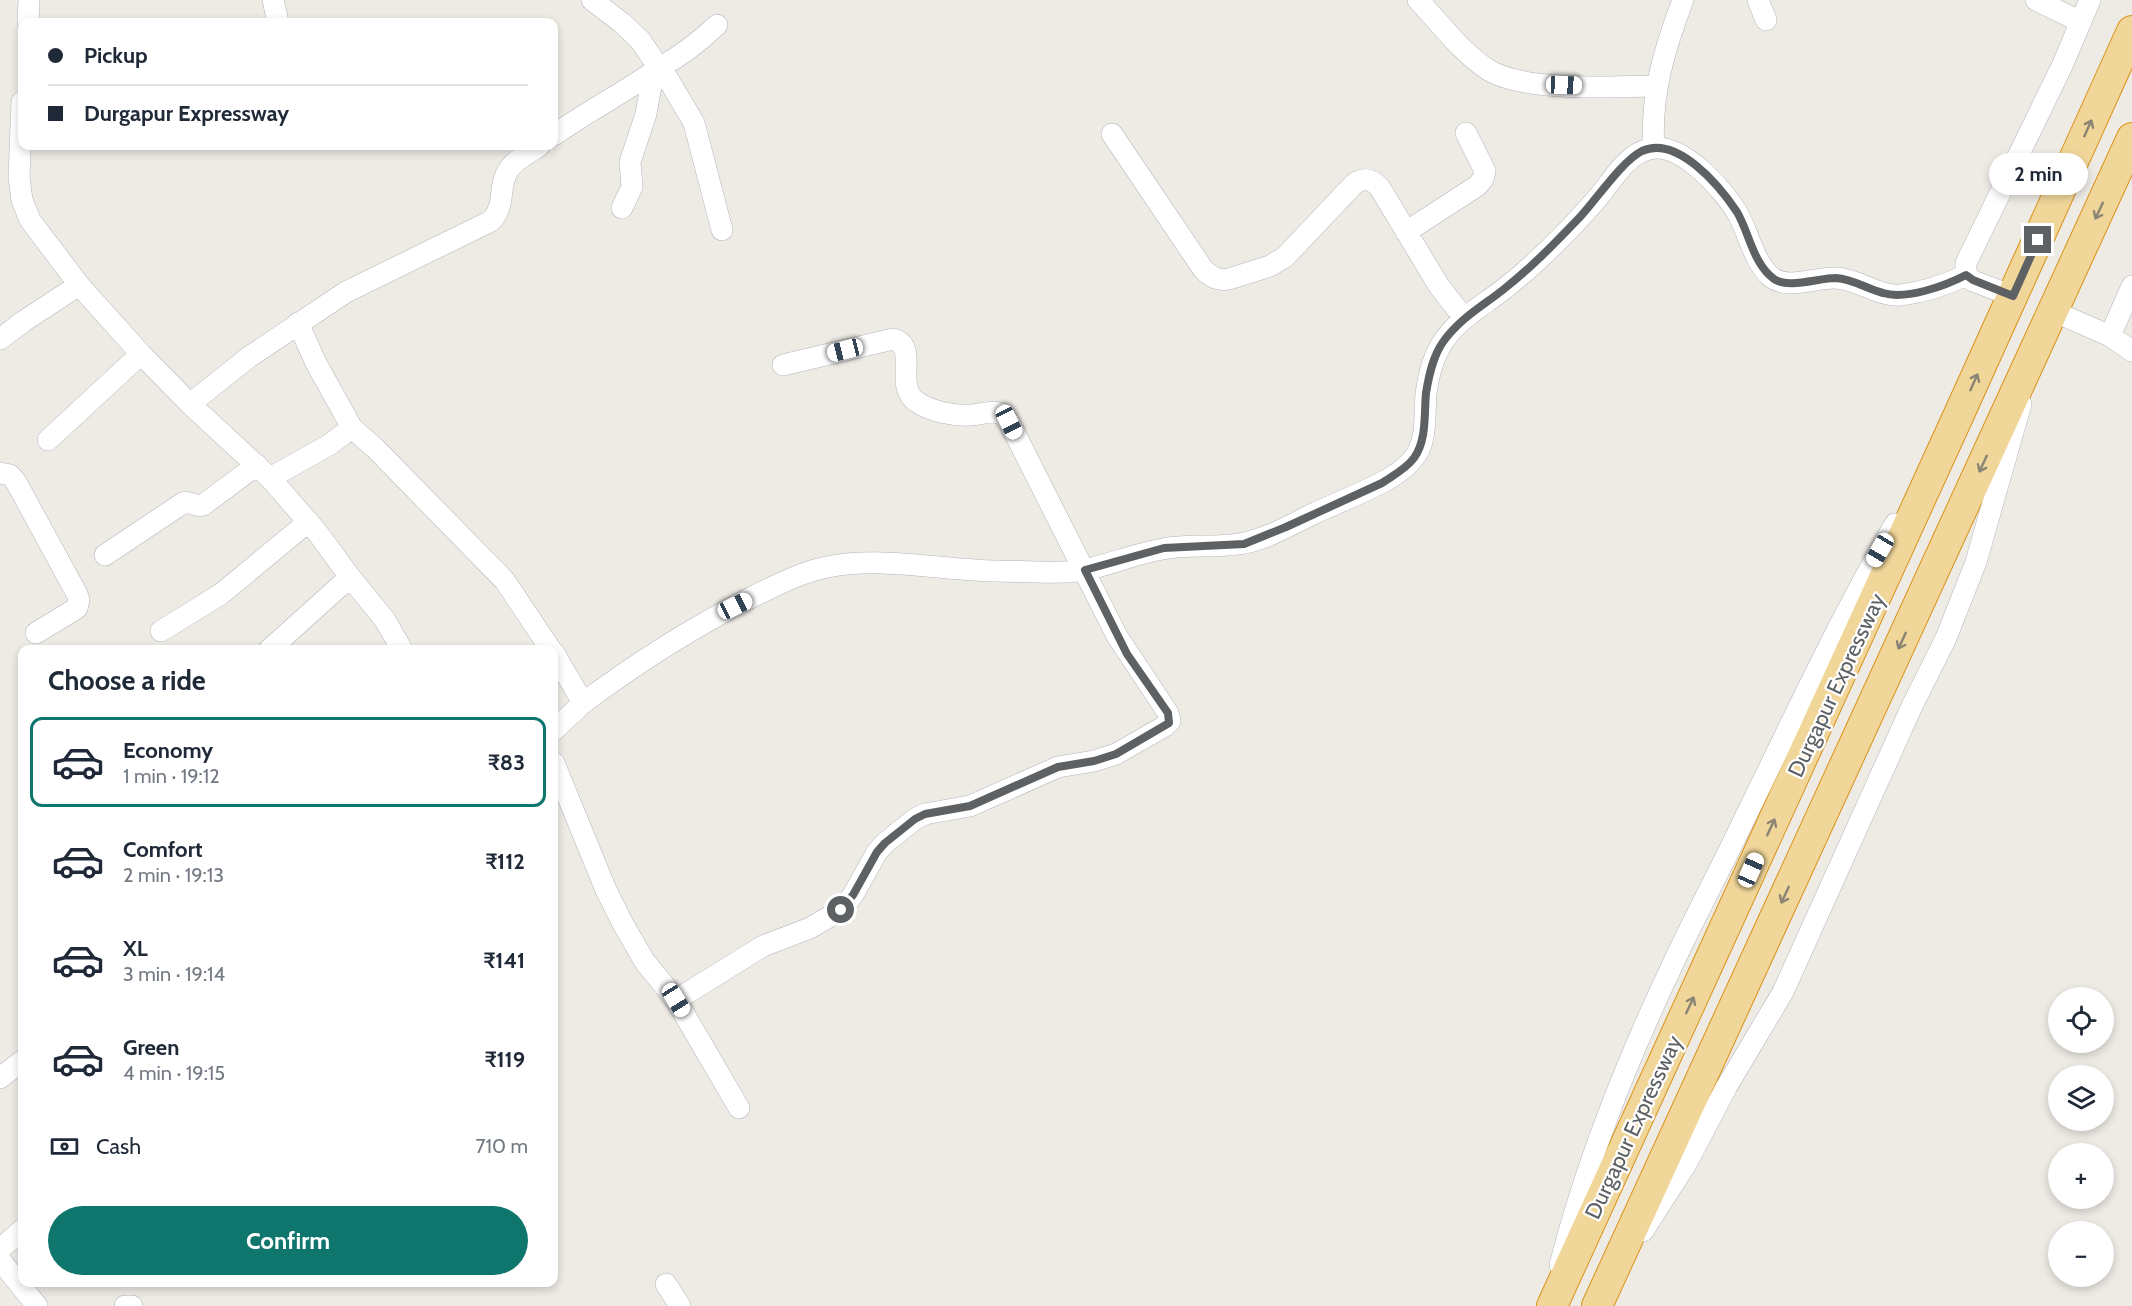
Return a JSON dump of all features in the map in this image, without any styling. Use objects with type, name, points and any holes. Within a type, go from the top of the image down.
[{"type":"highway","name":"Durgapur Expressway","points":[[1550,1306],[2132,31]]},
{"type":"highway","name":"Durgapur Expressway","points":[[1600,1298],[2132,138]]},
{"type":"street","points":[[28,18],[29,0]]},
{"type":"street","points":[[273,0],[277,18]]},
{"type":"street","points":[[592,0],[622,22],[640,40],[655,70],[679,96],[694,123],[722,230]]},
{"type":"street","points":[[1418,0],[1469,55],[1489,70],[1514,81],[1608,87],[1656,86]]},
{"type":"street","points":[[1654,147],[1652,126],[1656,86],[1672,29],[1683,0]]},
{"type":"street","points":[[1758,0],[1766,20]]},
{"type":"street","points":[[2036,0],[2081,22]]},
{"type":"street","points":[[2013,296],[1973,280],[1966,275],[1965,263],[2062,66],[2090,0]]},
{"type":"street","points":[[558,132],[590,109],[608,101],[681,56],[717,25]]},
{"type":"street","points":[[622,208],[632,187],[630,162],[646,114],[655,70]]},
{"type":"street","points":[[1406,232],[1477,186],[1483,179],[1485,171],[1466,133]]},
{"type":"street","points":[[1112,134],[1203,269],[1215,278],[1229,279],[1278,263],[1354,184],[1368,179],[1375,182],[1439,286],[1464,318]]},
{"type":"street","points":[[558,726],[584,703],[657,651],[701,624],[785,581],[828,566],[886,563],[991,571],[1085,570],[1164,548],[1244,544],[1382,483],[1412,461],[1418,452],[1424,425],[1426,392],[1433,362],[1443,342],[1464,318],[1503,290],[1547,252],[1596,200],[1628,161],[1640,152],[1654,147],[1667,148],[1693,162],[1724,194],[1737,213],[1761,264],[1767,273],[1779,282],[1836,278],[1894,295],[1951,283],[1966,275]]},
{"type":"street","points":[[20,150],[19,177],[22,200],[30,220],[79,285],[190,404],[263,471],[308,522],[385,620],[399,645]]},
{"type":"street","points":[[190,404],[249,357],[346,292],[491,221],[501,207],[503,183],[510,167],[533,150]]},
{"type":"street","points":[[0,339],[79,285]]},
{"type":"street","points":[[2110,336],[2132,286]]},
{"type":"street","points":[[2053,310],[2110,336],[2132,351]]},
{"type":"street","points":[[298,323],[324,379],[352,428],[375,448],[505,581],[548,645]]},
{"type":"street","points":[[676,1000],[763,946],[810,928],[841,910],[853,895],[877,852],[915,819],[925,814],[970,806],[1058,767],[1094,761],[1116,754],[1169,723],[1168,713],[1117,636],[1009,422],[999,413],[947,414],[914,401],[906,389],[906,351],[898,340],[886,340],[783,365]]},
{"type":"street","points":[[48,440],[141,354]]},
{"type":"street","points":[[1600,1298],[1686,1164],[1727,1086],[1783,992],[1912,706],[1946,638],[1966,590],[1988,523],[2034,354]]},
{"type":"street","points":[[105,555],[183,503],[203,505],[263,471],[329,445],[352,428]]},
{"type":"street","points":[[0,473],[10,475],[16,482],[79,600],[73,611],[36,633]]},
{"type":"street","points":[[161,631],[220,594],[308,522]]},
{"type":"street","points":[[275,645],[350,577]]},
{"type":"street","points":[[558,660],[584,703]]},
{"type":"street","points":[[558,783],[561,798],[623,924],[645,962],[676,1000],[739,1108]]},
{"type":"street","points":[[0,1078],[18,1064]]},
{"type":"street","points":[[0,1249],[18,1233]]},
{"type":"street","points":[[0,1260],[18,1282]]},
{"type":"street","points":[[666,1284],[680,1306]]},
{"type":"street","points":[[22,1287],[37,1306]]},
{"type":"street","points":[[125,1306],[132,1306]]},
{"type":"route","points":[[841,910],[853,895],[877,852],[915,819],[941,810],[970,806],[1058,767],[1094,761],[1116,754],[1169,723],[1170,716],[1127,654],[1085,570],[1164,548],[1244,544],[1382,483],[1394,475],[1412,461],[1418,452],[1424,425],[1426,392],[1433,362],[1443,342],[1464,318],[1503,290],[1547,252],[1596,200],[1628,161],[1640,152],[1654,147],[1667,148],[1693,162],[1724,194],[1737,213],[1761,264],[1767,273],[1779,282],[1836,278],[1894,295],[1951,283],[1966,275],[2013,296],[2038,240]]}]
